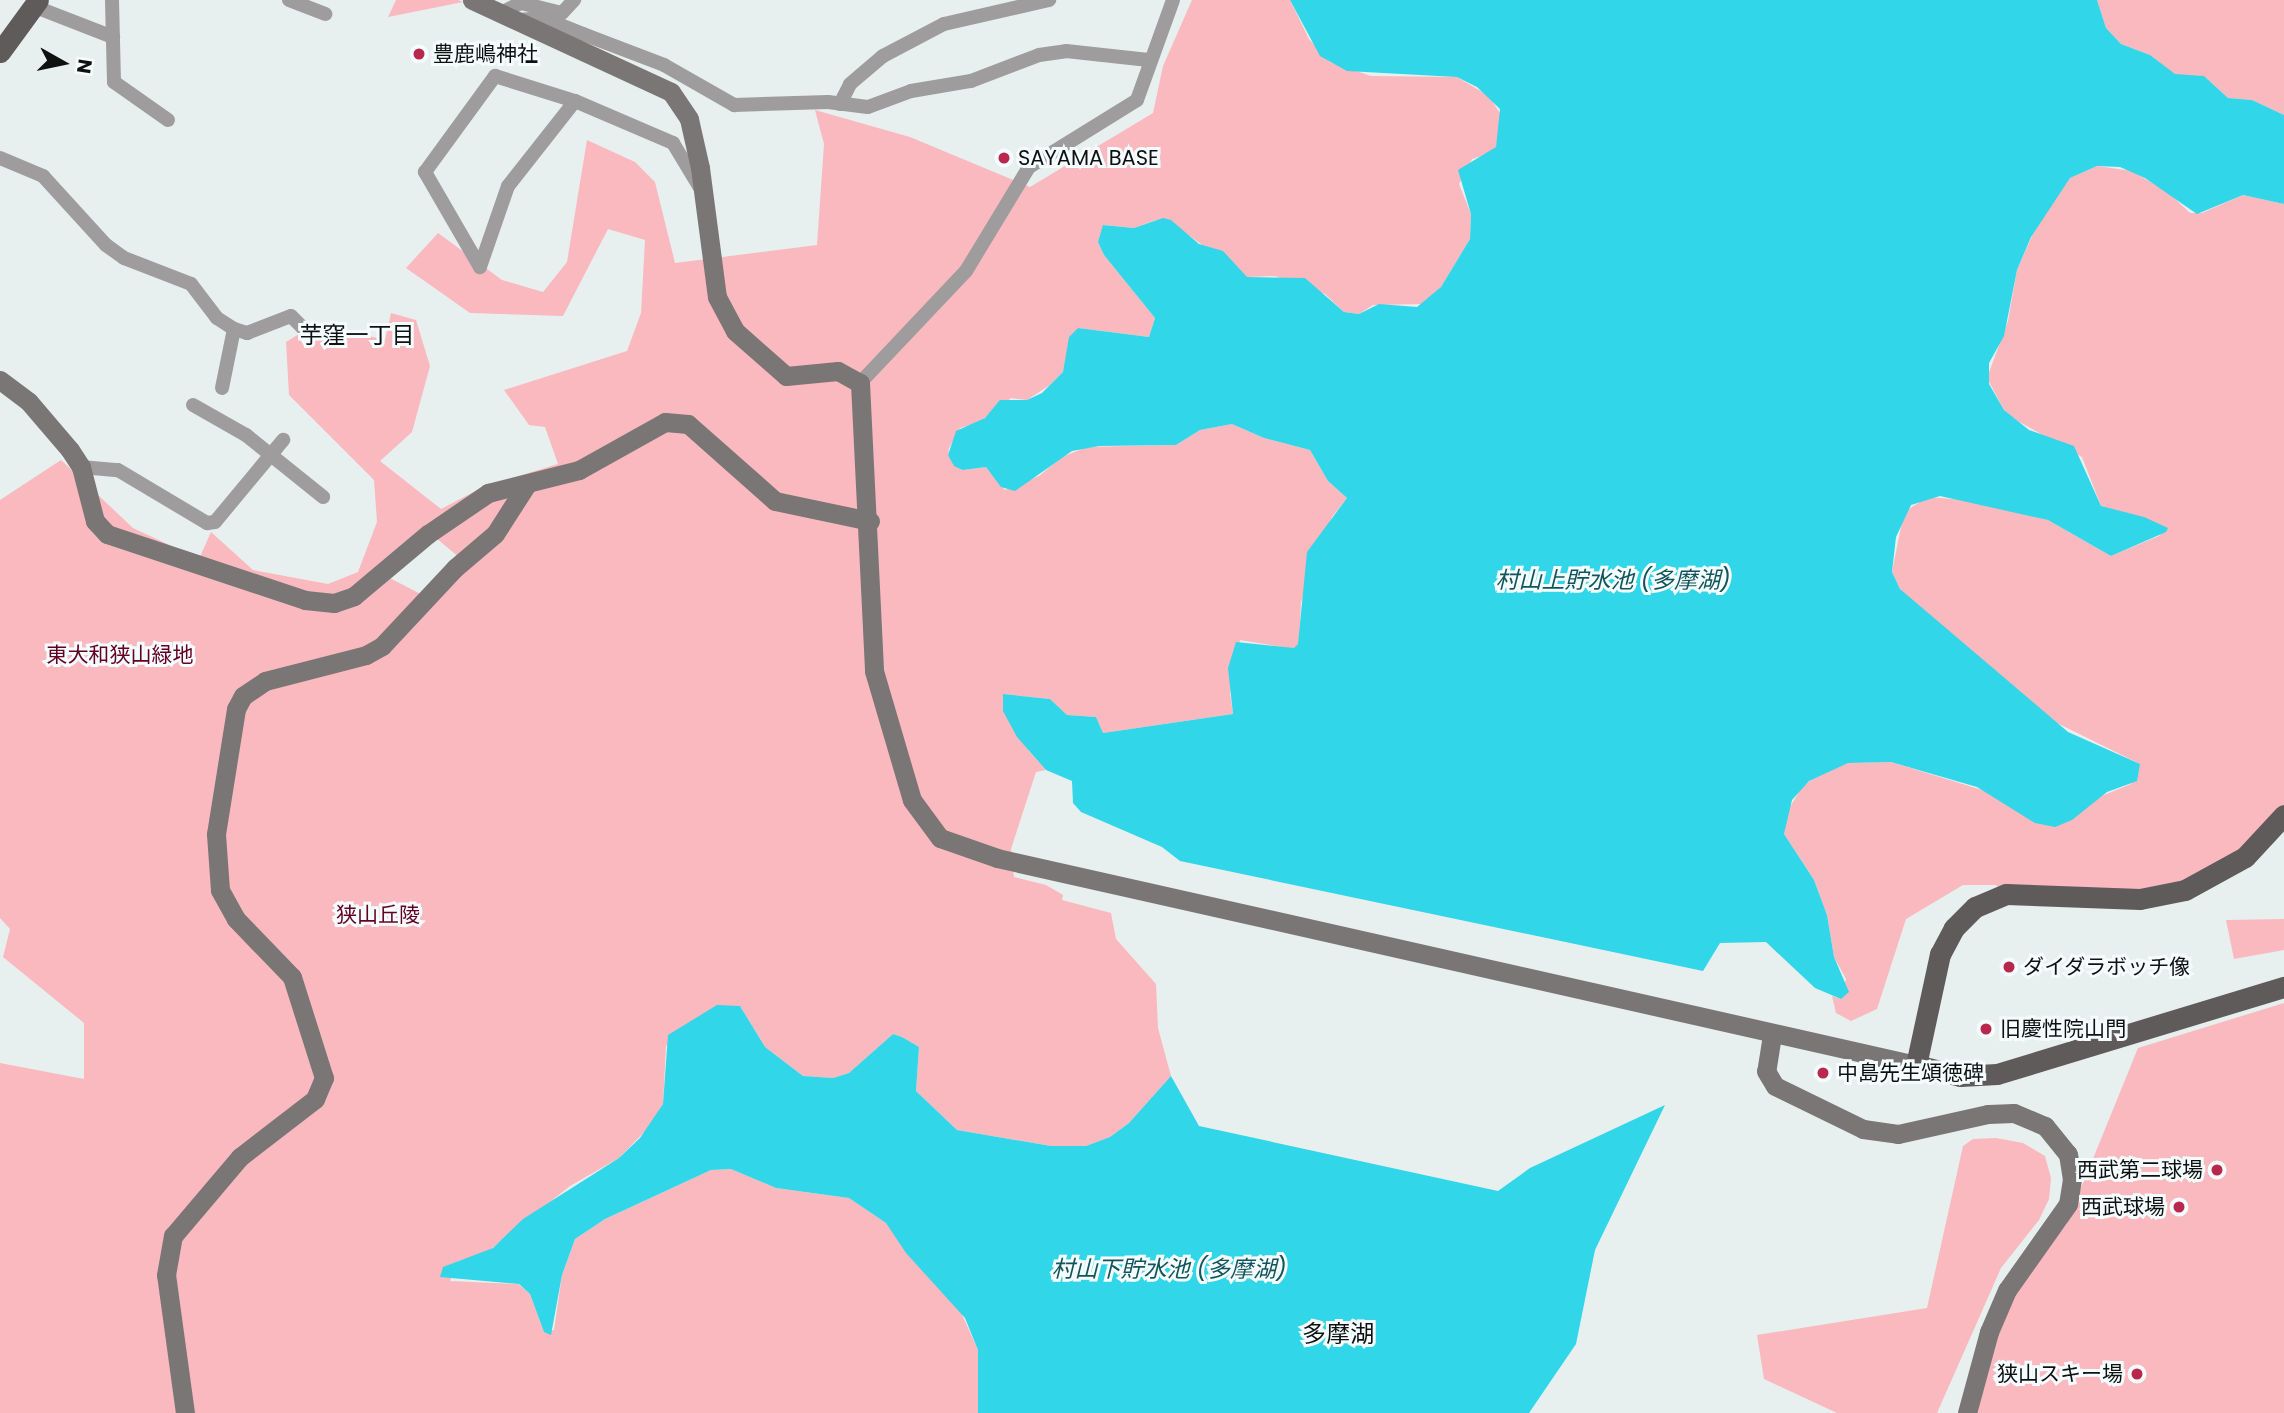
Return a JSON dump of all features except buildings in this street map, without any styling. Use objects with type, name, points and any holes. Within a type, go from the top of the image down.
[{"type":"main road","points":[[0,52],[35,2]]},
{"type":"main road","points":[[2284,815],[2245,857],[2185,890],[2140,899],[2006,894],[1975,907],[1943,946],[1916,1065],[1946,1073],[1997,1074],[2284,987]]},
{"type":"street","points":[[111,0],[114,82],[169,120]]},
{"type":"street","points":[[289,0],[324,14]]},
{"type":"street","points":[[472,0],[671,92],[689,119],[703,192],[717,297],[735,331],[786,376],[838,371],[860,383]]},
{"type":"street","points":[[508,17],[521,4],[562,13],[574,0]]},
{"type":"street","points":[[840,104],[850,84],[883,56],[944,24],[1049,0]]},
{"type":"street","points":[[1173,0],[1133,104],[1029,167],[966,271],[860,383],[870,521],[872,650],[884,714],[916,810],[951,845],[1772,1035],[1916,1065]]},
{"type":"street","points":[[35,2],[113,37]]},
{"type":"street","points":[[508,17],[543,19],[595,38],[664,65],[734,105],[840,104],[868,107],[911,91],[971,81],[1039,55],[1066,51],[1149,60]]},
{"type":"street","points":[[575,101],[508,186],[480,267],[425,172],[495,76],[575,101],[673,143],[703,192]]},
{"type":"street","points":[[0,158],[43,176],[106,245],[124,258],[191,284],[217,317],[234,328],[247,333],[291,316],[309,334]]},
{"type":"street","points":[[222,388],[234,328]]},
{"type":"street","points":[[0,380],[51,426],[81,467],[89,508],[107,534],[280,594],[329,603],[354,596],[421,540],[488,494],[579,470],[653,427],[678,421],[688,424],[775,500],[870,521]]},
{"type":"street","points":[[193,405],[271,455],[323,496]]},
{"type":"street","points":[[81,467],[118,470],[207,523],[215,522],[283,440]]},
{"type":"street","points":[[185,1413],[166,1275],[173,1236],[240,1157],[315,1099],[324,1078],[292,977],[236,919],[220,890],[216,834],[236,709],[243,696],[265,681],[366,655],[382,646],[454,568],[495,534],[527,484]]},
{"type":"street","points":[[1772,1035],[1766,1071],[1775,1086],[1863,1129],[1898,1134],[1988,1114],[2014,1114],[2045,1126],[2068,1154],[2072,1179],[2068,1205],[2007,1290],[1989,1332],[1968,1413]]},
{"type":"green space","points":[[396,0],[458,0],[463,2],[388,17]]},
{"type":"green space","name":"狭山丘陵","points":[[1192,0],[1290,0],[1309,39],[1330,62],[1371,76],[1457,77],[1489,96],[1501,115],[1496,147],[1491,153],[1472,159],[1459,184],[1471,214],[1470,239],[1441,287],[1424,304],[1373,305],[1359,314],[1344,312],[1325,294],[1275,276],[1247,277],[1187,234],[1156,220],[1134,228],[1104,225],[1098,242],[1104,255],[1155,318],[1149,337],[1078,328],[1063,372],[1050,385],[1027,400],[1011,398],[978,423],[960,428],[949,448],[948,455],[963,470],[986,467],[1005,490],[1039,476],[1062,457],[1087,447],[1176,445],[1200,430],[1232,424],[1264,438],[1310,450],[1328,481],[1347,498],[1332,517],[1301,602],[1299,644],[1294,649],[1240,640],[1230,693],[1233,714],[1103,733],[1096,717],[1067,715],[1050,699],[1003,694],[1029,751],[1046,770],[1036,772],[1011,849],[1014,877],[1046,885],[1063,895],[1062,900],[1111,913],[1116,939],[1156,984],[1158,1028],[1171,1076],[1129,1123],[1110,1137],[1086,1146],[1051,1146],[957,1130],[916,1091],[919,1047],[902,1037],[893,1034],[849,1073],[833,1078],[803,1076],[765,1047],[740,1006],[666,1046],[663,1104],[649,1127],[619,1158],[570,1186],[486,1253],[458,1261],[450,1281],[518,1284],[530,1294],[544,1332],[554,1330],[562,1275],[575,1239],[605,1219],[711,1170],[731,1169],[776,1188],[849,1198],[886,1223],[959,1308],[978,1350],[978,1413],[0,1413],[0,1063],[84,1079],[84,1023],[3,957],[10,929],[0,918],[0,500],[61,460],[133,528],[199,559],[211,532],[253,570],[328,584],[358,572],[377,522],[374,480],[289,395],[286,342],[317,323],[385,340],[391,313],[416,320],[430,366],[412,432],[380,461],[441,509],[483,487],[558,464],[545,427],[529,425],[504,390],[627,351],[641,313],[645,240],[608,229],[563,316],[470,313],[406,268],[438,233],[502,280],[543,292],[567,262],[587,140],[635,162],[655,182],[675,263],[817,245],[824,144],[815,110],[910,137],[1030,187],[1153,113],[1163,66]],"holes":[[[430,533],[466,563],[434,601],[384,575]]]},
{"type":"green space","points":[[2097,0],[2284,0],[2284,115],[2252,100],[2228,98],[2204,76],[2175,75],[2150,55],[2121,44],[2106,28]]},
{"type":"green space","points":[[2097,166],[2132,171],[2169,193],[2190,213],[2202,213],[2243,195],[2284,204],[2284,815],[2185,890],[2006,894],[1996,885],[1963,885],[1906,919],[1877,1009],[1851,1021],[1836,1013],[1832,996],[1841,999],[1846,979],[1834,957],[1827,915],[1814,880],[1784,834],[1787,812],[1802,787],[1821,772],[1848,763],[1891,762],[1995,794],[2035,823],[2131,784],[2140,764],[2053,721],[1916,605],[1900,589],[1892,572],[1904,512],[1928,497],[1977,501],[2048,520],[2111,556],[2159,536],[2167,528],[2101,506],[2082,457],[2016,420],[2004,410],[1987,378],[2008,321],[2017,270],[2039,220],[2070,178]]},
{"type":"green space","points":[[2284,919],[2284,950],[2234,959],[2226,920]]},
{"type":"green space","name":"西武球場","points":[[2284,1003],[2284,1413],[1974,1413],[1993,1344],[2013,1298],[2041,1253],[2066,1225],[2138,1048]]},
{"type":"green space","points":[[1996,1138],[2023,1143],[2045,1156],[2051,1178],[2049,1199],[2039,1220],[2001,1268],[1937,1413],[1837,1413],[1764,1379],[1757,1335],[1927,1308],[1963,1146],[1973,1139]]},
{"type":"water","name":"村山上貯水池 (多摩湖)","points":[[1290,0],[2097,0],[2106,28],[2121,44],[2150,55],[2175,74],[2204,76],[2228,98],[2252,100],[2284,115],[2284,204],[2243,195],[2197,214],[2145,178],[2120,167],[2097,166],[2070,178],[2031,237],[2017,270],[2004,336],[1989,363],[1989,384],[2004,410],[2029,430],[2074,446],[2101,506],[2144,517],[2168,528],[2166,532],[2111,556],[2048,520],[1940,496],[1911,505],[1896,537],[1892,572],[1900,589],[2068,732],[2140,764],[2137,781],[2107,792],[2072,820],[2055,827],[2035,823],[1977,787],[1891,762],[1848,763],[1809,781],[1792,800],[1784,834],[1814,880],[1827,915],[1834,957],[1849,992],[1841,999],[1815,988],[1766,942],[1720,943],[1703,971],[1180,861],[1162,847],[1081,812],[1073,803],[1072,781],[1046,770],[1017,737],[1003,711],[1003,694],[1050,699],[1067,715],[1096,717],[1103,733],[1233,714],[1228,668],[1236,642],[1294,648],[1298,644],[1307,552],[1347,498],[1328,481],[1310,450],[1264,438],[1232,424],[1200,430],[1176,445],[1099,446],[1072,451],[1015,491],[1001,487],[986,467],[963,470],[954,466],[948,455],[956,431],[985,418],[1000,400],[1027,400],[1042,393],[1063,372],[1069,337],[1078,328],[1149,337],[1155,318],[1104,255],[1098,242],[1103,225],[1134,228],[1163,218],[1171,220],[1199,244],[1223,251],[1247,277],[1305,278],[1344,312],[1359,314],[1379,304],[1417,307],[1441,287],[1470,239],[1471,214],[1458,170],[1496,147],[1500,109],[1477,87],[1457,77],[1347,71],[1320,56]]},
{"type":"water","name":"村山下貯水池 (多摩湖)","points":[[717,1005],[740,1006],[765,1047],[803,1076],[833,1078],[849,1073],[893,1034],[902,1037],[919,1047],[916,1091],[957,1130],[1051,1146],[1086,1146],[1110,1137],[1129,1123],[1171,1076],[1199,1126],[1498,1191],[1530,1168],[1665,1105],[1595,1250],[1576,1344],[1529,1413],[978,1413],[978,1350],[965,1318],[906,1253],[886,1223],[849,1198],[776,1188],[731,1169],[711,1170],[605,1219],[575,1239],[562,1275],[551,1335],[544,1332],[530,1294],[519,1284],[440,1277],[443,1267],[493,1248],[523,1219],[619,1158],[640,1138],[663,1104],[668,1035]]},
{"type":"place","name":"豊鹿嶋神社","points":[[419,54]]},
{"type":"place","name":"SAYAMA BASE","points":[[1004,158]]},
{"type":"place","name":"ダイダラボッチ像","points":[[2009,967]]},
{"type":"place","name":"旧慶性院山門","points":[[1986,1029]]},
{"type":"place","name":"中島先生頌徳碑","points":[[1823,1073]]},
{"type":"place","name":"西武第二球場","points":[[2217,1170]]},
{"type":"place","name":"西武球場","points":[[2179,1207]]},
{"type":"place","name":"狭山スキー場","points":[[2137,1374]]},
{"type":"district","name":"芋窪一丁目","points":[[357,335]]},
{"type":"district","name":"多摩湖","points":[[1338,1334]]},
{"type":"park label","name":"東大和狭山緑地","points":[[120,655]]}]
